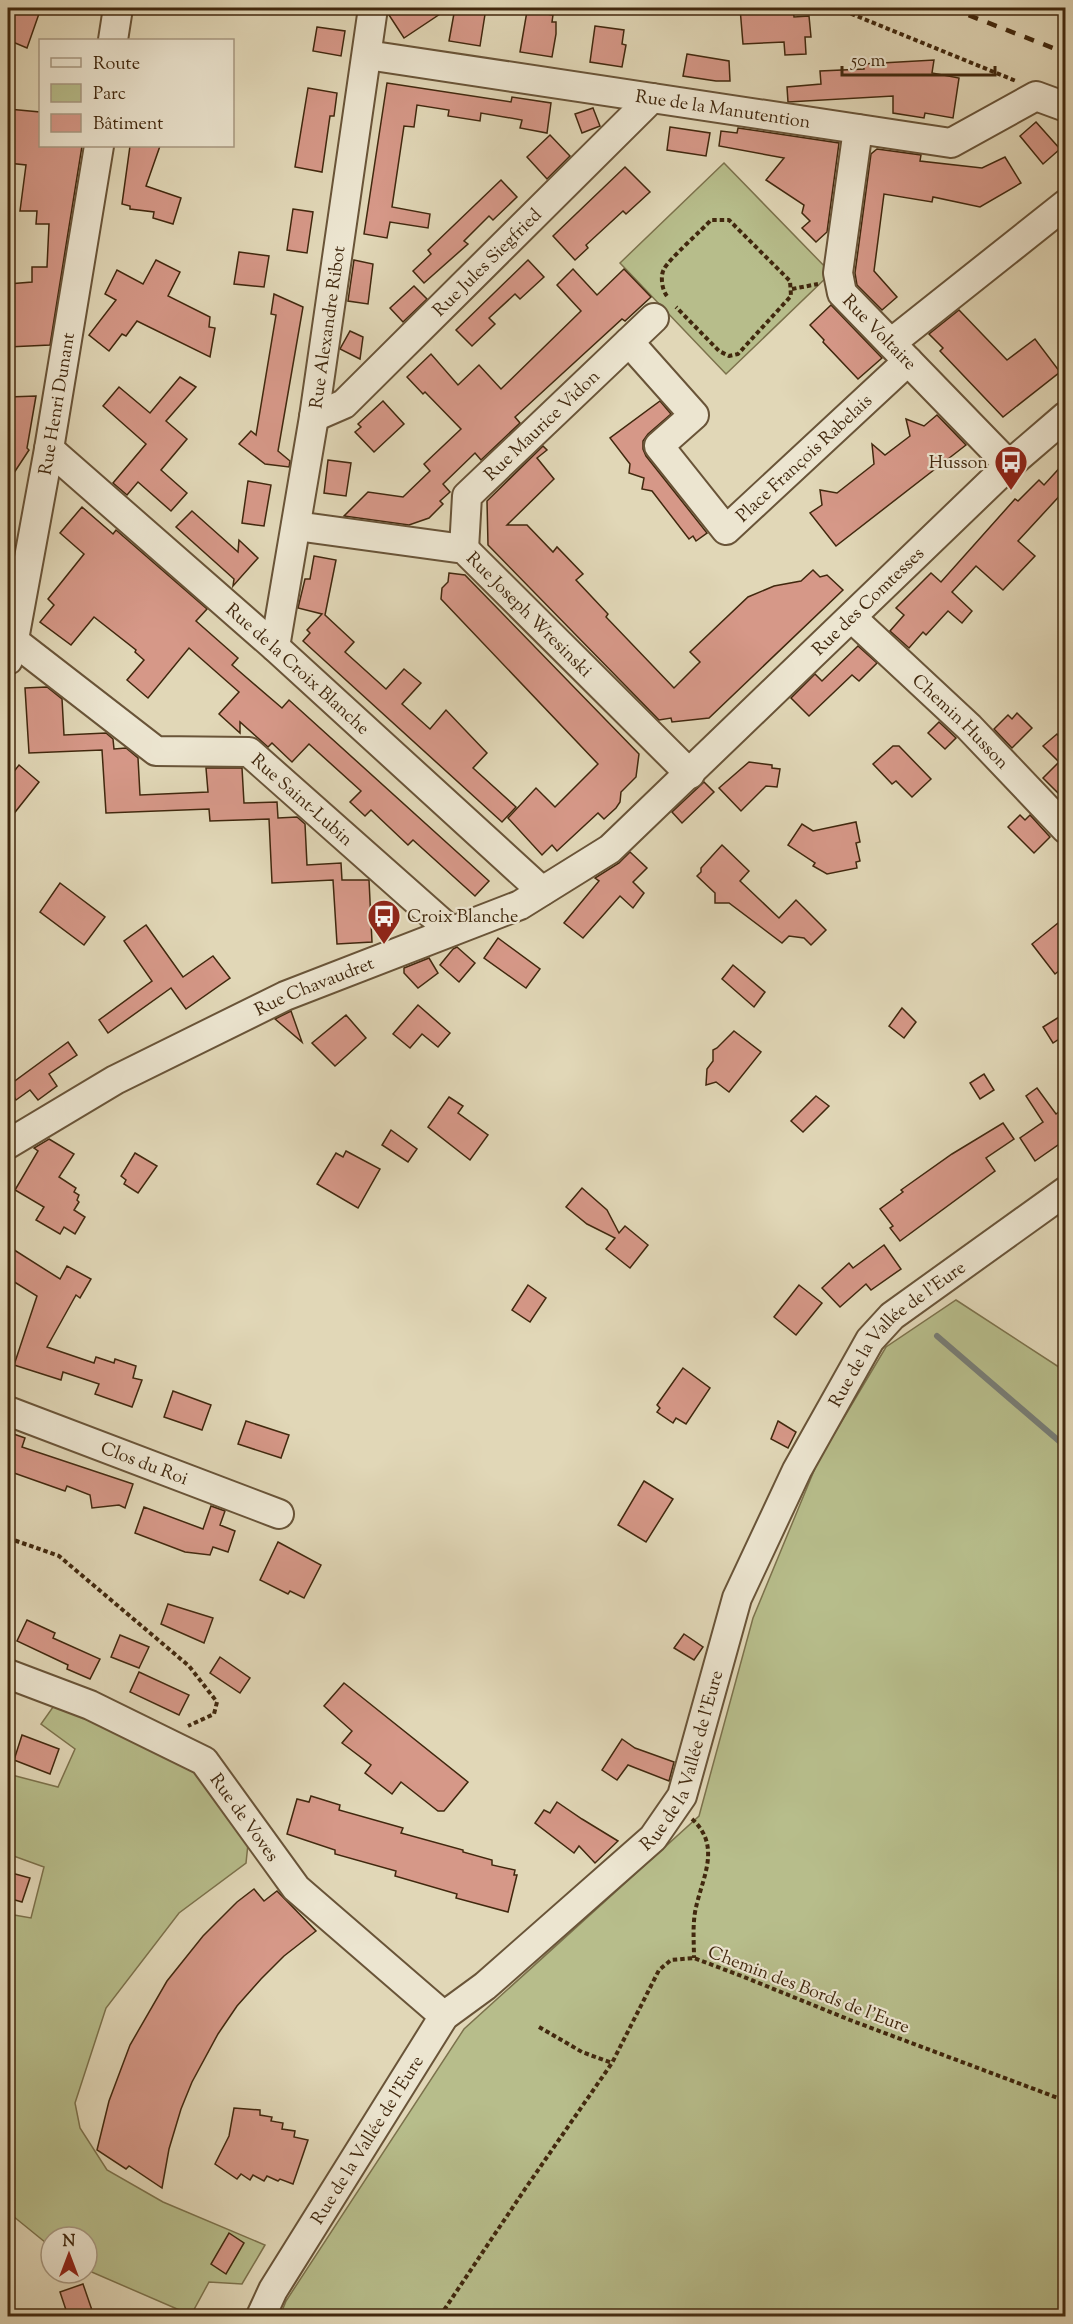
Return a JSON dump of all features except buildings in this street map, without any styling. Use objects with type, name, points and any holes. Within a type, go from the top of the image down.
[{"type":"street","points":[[113,39],[118,8]]},
{"type":"street","name":"Rue Alexandre Ribot","points":[[275,647],[314,417],[373,8]]},
{"type":"street","name":"Rue de la Manutention","points":[[367,55],[951,143],[1036,96]]},
{"type":"street","points":[[1036,96],[1065,107]]},
{"type":"street","name":"Rue Jules Siegfried","points":[[314,417],[344,404],[652,98]]},
{"type":"street","name":"Rue Voltaire","points":[[858,129],[838,273],[842,293],[1009,465]]},
{"type":"street","name":"Rue Henri Dunant","points":[[10,651],[49,449],[99,147]]},
{"type":"street","points":[[900,352],[1065,204]]},
{"type":"street","name":"Rue Maurice Vidon","points":[[464,549],[467,496],[662,310]]},
{"type":"street","name":"Place François Rabelais","points":[[629,342],[694,415],[659,446],[726,530],[900,352]]},
{"type":"street","name":"Rue des Comtesses","points":[[682,780],[1009,465],[1065,416]]},
{"type":"street","name":"Rue de la Croix Blanche","points":[[49,449],[275,647],[542,891]]},
{"type":"street","name":"Rue Joseph Wresinski","points":[[296,526],[464,549],[682,780]]},
{"type":"street","name":"Chemin Husson","points":[[852,618],[969,727],[1065,829]]},
{"type":"street","name":"Rue Saint-Lubin","points":[[10,651],[156,751],[249,752],[451,931]]},
{"type":"street","name":"Rue Chavaudret","points":[[8,1144],[115,1080],[285,996],[520,905],[610,849],[682,780]]},
{"type":"street","name":"Rue de la Vallée de l'Eure","points":[[261,2316],[273,2290],[444,2016],[485,1986],[653,1838],[682,1796],[737,1598],[797,1470],[870,1340],[892,1316],[1065,1191]]},
{"type":"street","name":"Clos du Roi","points":[[8,1411],[279,1514]]},
{"type":"street","name":"Rue de Voves","points":[[8,1674],[90,1705],[204,1761],[296,1888],[444,2016]]},
{"type":"path","points":[[837,8],[1013,79],[1036,96]]},
{"type":"path","points":[[711,220],[729,220],[790,281],[792,289],[791,296],[738,354],[729,357],[662,310],[664,269],[711,220]]},
{"type":"path","points":[[8,1538],[58,1556],[189,1665],[217,1702],[214,1714],[161,1740]]},
{"type":"path","points":[[676,1804],[702,1828],[707,1845],[707,1867],[694,1919],[694,1959]]},
{"type":"path","name":"Chemin des Bords de l'Eure","points":[[440,2316],[612,2063],[659,1970],[671,1960],[694,1959],[1065,2101]]},
{"type":"path","points":[[539,2026],[582,2052],[612,2063]]},
{"type":"green space","points":[[724,163],[831,273],[726,374],[620,263]]},
{"type":"green space","points":[[956,1300],[1065,1371],[1065,2316],[280,2316],[286,2301],[464,2029],[699,1816],[753,1618],[818,1461],[886,1347]]},
{"type":"green space","points":[[58,1700],[204,1774],[249,1834],[246,1863],[179,1913],[106,2008],[75,2103],[80,2128],[107,2170],[163,2202],[265,2245],[242,2284],[209,2282],[191,2315],[99,2275],[99,2225],[39,2225],[39,2237],[8,2212],[8,1914],[31,1918],[44,1867],[8,1854],[8,1774],[58,1787],[75,1749],[41,1724]]},
{"type":"waterway","points":[[937,1336],[1066,1447]]},
{"type":"railway","points":[[950,8],[1066,53]]},
{"type":"place","name":"Husson","points":[[1011,491]]},
{"type":"place","name":"Croix Blanche","points":[[384,945]]}]
